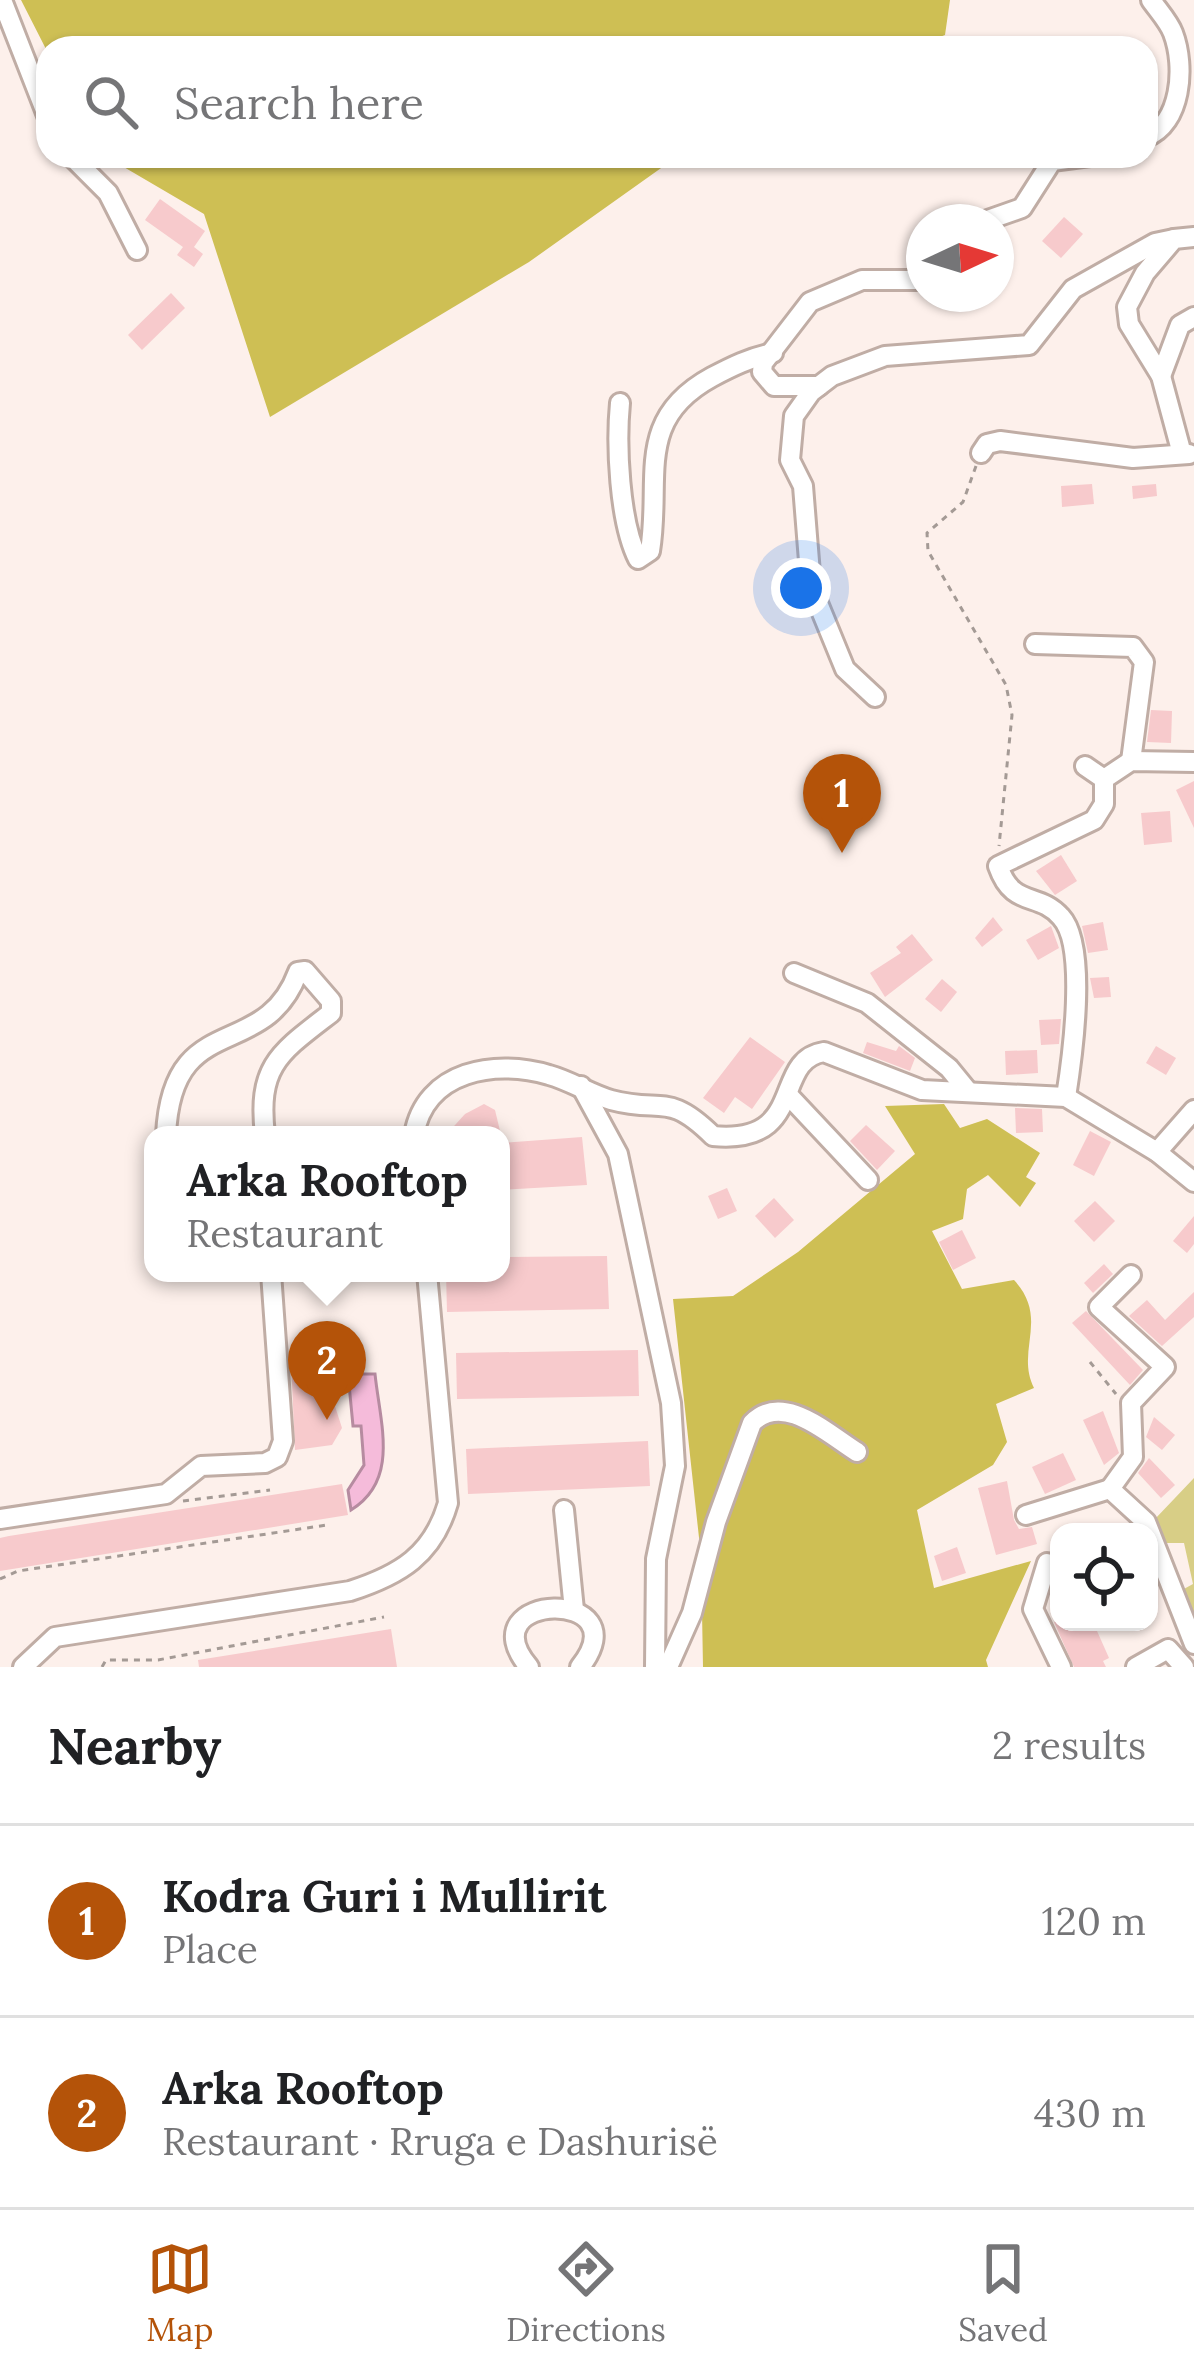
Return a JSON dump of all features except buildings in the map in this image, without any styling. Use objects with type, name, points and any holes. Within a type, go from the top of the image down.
[{"type":"street","points":[[2,0],[36,87]]},
{"type":"street","points":[[1151,0],[1174,35],[1177,82],[1174,118],[1158,129]]},
{"type":"street","points":[[83,168],[108,193],[137,250]]},
{"type":"street","points":[[1014,211],[1022,208],[1048,168]]},
{"type":"street","points":[[981,453],[987,444],[1000,440],[1133,458],[1188,454],[1161,376],[1129,324],[1127,307],[1144,274],[1184,238]]},
{"type":"street","points":[[906,280],[862,280],[810,302],[762,372],[774,386],[819,386],[885,356],[1029,345],[1072,290],[1155,242],[1184,238]]},
{"type":"street","points":[[1161,376],[1180,325],[1194,317]]},
{"type":"street","points":[[620,403],[622,487],[628,536],[638,559],[650,551],[653,469],[669,412],[705,381],[772,352]]},
{"type":"street","points":[[819,386],[794,416],[789,452],[802,486],[807,567],[845,669],[875,697]]},
{"type":"street","points":[[1035,644],[1133,647],[1140,653],[1144,662],[1131,761]]},
{"type":"street","points":[[1104,779],[1131,761],[1194,762]]},
{"type":"street","points":[[1085,766],[1104,779]]},
{"type":"street","points":[[1066,1097],[1076,1037],[1070,934],[1062,918],[1016,896],[998,866],[1094,820],[1104,804],[1104,779]]},
{"type":"street","points":[[167,1126],[174,1079],[194,1055],[277,1009],[298,972],[305,971],[331,1001],[331,1013],[272,1063],[265,1076],[265,1126]]},
{"type":"street","points":[[794,973],[867,1003],[949,1068],[967,1090]]},
{"type":"street","points":[[418,1126],[430,1098],[451,1078],[496,1066],[581,1086],[610,1100],[685,1109],[707,1130],[727,1137],[759,1132],[790,1097],[798,1064],[809,1054],[824,1052],[922,1090],[1066,1097],[1156,1152],[1194,1182]]},
{"type":"street","points":[[581,1086],[618,1154],[671,1403],[675,1466],[656,1558],[655,1667]]},
{"type":"street","points":[[790,1097],[868,1180]]},
{"type":"street","points":[[1156,1152],[1194,1110]]},
{"type":"street","points":[[1026,1515],[1110,1489],[1133,1456],[1129,1409],[1165,1367],[1099,1307],[1131,1275]]},
{"type":"street","points":[[0,1519],[166,1494],[201,1466],[277,1457],[284,1441],[272,1282]]},
{"type":"street","points":[[23,1667],[55,1637],[97,1626],[350,1591],[387,1579],[416,1559],[438,1537],[448,1503],[429,1282]]},
{"type":"street","points":[[668,1667],[692,1613],[716,1522],[752,1423],[761,1413],[778,1409],[796,1414],[857,1452]]},
{"type":"street","points":[[1110,1489],[1146,1522],[1194,1644]]},
{"type":"street","points":[[564,1510],[574,1610],[591,1640],[580,1667]]},
{"type":"street","points":[[1047,1563],[1034,1609],[1061,1667]]},
{"type":"street","points":[[507,1667],[519,1649],[522,1625],[539,1607],[574,1610]]},
{"type":"street","points":[[519,1649],[529,1667]]},
{"type":"street","points":[[1136,1667],[1168,1649],[1184,1667]]},
{"type":"path","points":[[981,453],[963,502],[926,533],[934,563],[996,659],[1006,686],[1012,715],[998,866]]},
{"type":"path","points":[[1090,1362],[1129,1409]]},
{"type":"path","points":[[166,1494],[175,1502],[270,1490]]},
{"type":"path","points":[[0,1579],[19,1570],[327,1525]]},
{"type":"path","points":[[102,1667],[106,1660],[158,1660],[384,1617]]},
{"type":"shaded area","points":[[21,0],[950,0],[942,36],[39,36]]},
{"type":"shaded area","points":[[125,168],[661,168],[529,262],[270,417],[204,214]]},
{"type":"shaded area","points":[[944,1104],[960,1128],[987,1119],[1040,1153],[1026,1177],[1036,1183],[1020,1207],[988,1175],[967,1189],[963,1219],[932,1231],[962,1289],[1014,1280],[1030,1308],[1028,1361],[1034,1388],[996,1404],[1007,1442],[993,1465],[917,1510],[934,1588],[1031,1561],[986,1660],[988,1667],[703,1667],[701,1556],[673,1299],[733,1296],[798,1252],[915,1154],[885,1106]]},
{"type":"shaded area","points":[[348,1374],[375,1374],[383,1431],[376,1483],[351,1510],[348,1490],[364,1465],[361,1426],[353,1426]]},
{"type":"shaded area","points":[[1194,1478],[1194,1627],[1182,1590],[1193,1584],[1184,1543],[1163,1543],[1155,1519]]},
{"type":"place","name":"Kodra Guri i Mullirit","points":[[842,853]]},
{"type":"place","name":"Arka Rooftop","points":[[327,1420]]}]
